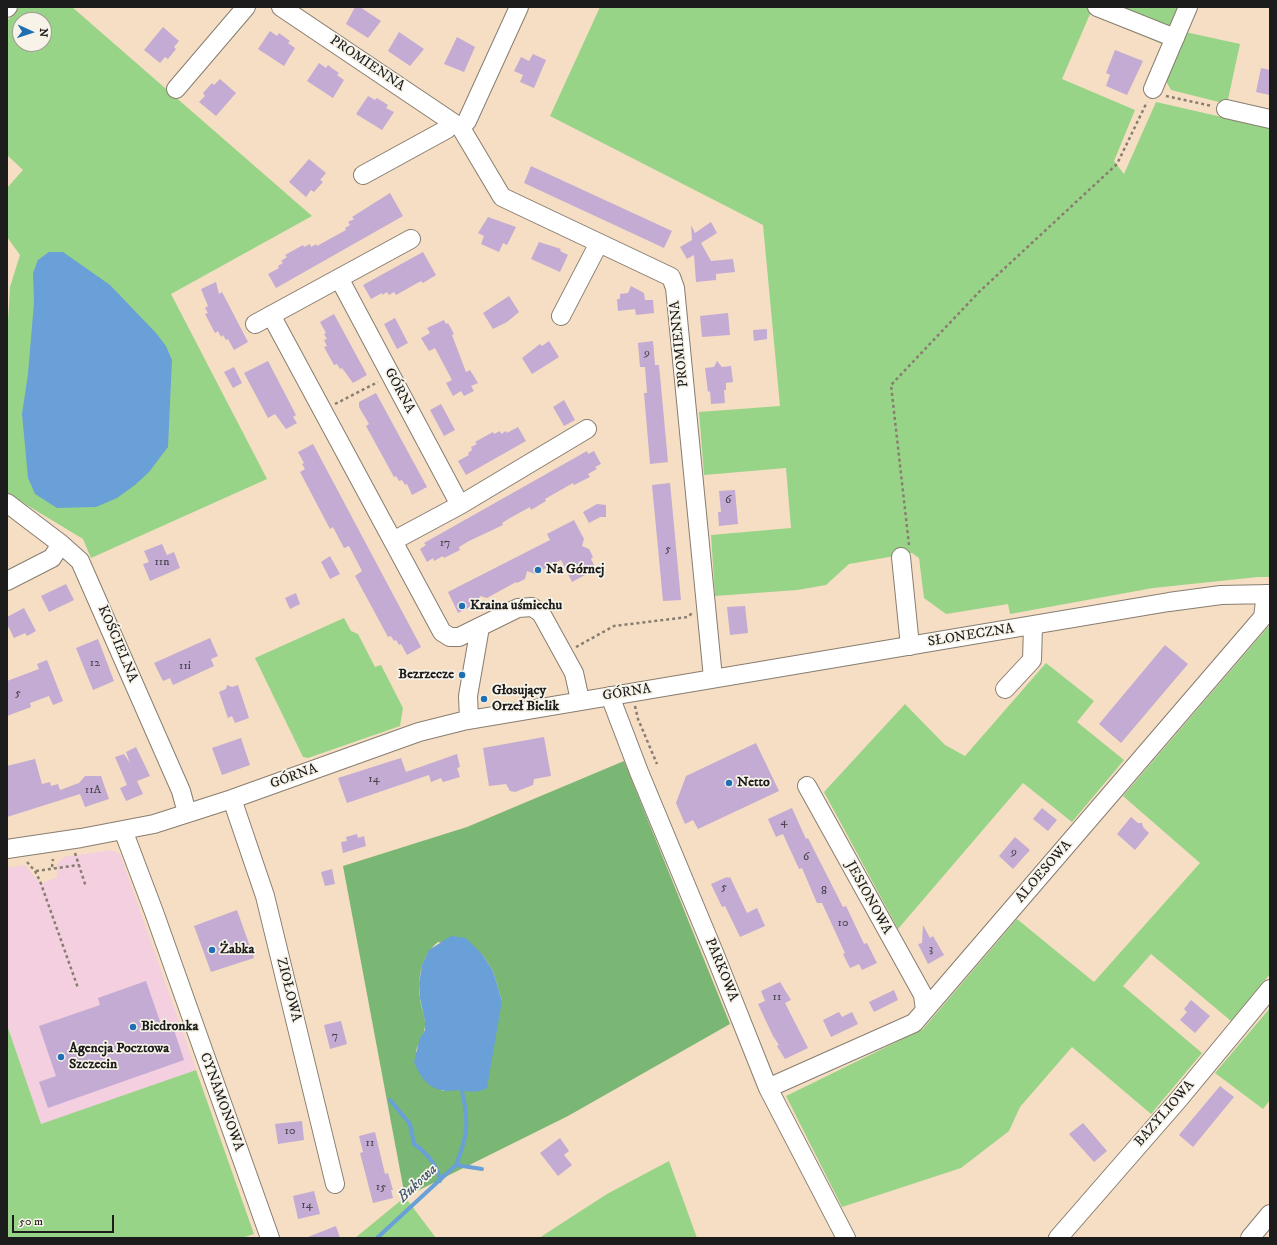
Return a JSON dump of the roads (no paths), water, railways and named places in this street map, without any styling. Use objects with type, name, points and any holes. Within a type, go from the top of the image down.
[{"type":"street","points":[[176,89],[246,7]]},
{"type":"street","name":"PROMIENNA","points":[[281,7],[457,125],[502,196],[666,273],[673,281],[713,678]]},
{"type":"street","points":[[363,175],[447,129],[467,121],[519,7]]},
{"type":"street","points":[[1097,7],[1175,38]]},
{"type":"street","points":[[1153,89],[1188,7]]},
{"type":"street","points":[[1226,109],[1270,119]]},
{"type":"street","points":[[255,324],[411,239]]},
{"type":"street","points":[[561,316],[600,243]]},
{"type":"street","name":"GÓRNA","points":[[339,278],[460,505]]},
{"type":"street","points":[[276,313],[393,541],[438,626],[444,634],[450,637],[458,637],[522,607],[528,606],[537,609],[543,616],[574,673],[580,700]]},
{"type":"street","points":[[393,541],[460,505],[587,429]]},
{"type":"street","name":"KOŚCIELNA","points":[[7,504],[61,544],[80,561],[181,791],[187,814]]},
{"type":"street","points":[[7,581],[52,558],[61,544]]},
{"type":"street","points":[[905,553],[910,646]]},
{"type":"street","name":"SŁONECZNA","points":[[674,685],[1183,600],[1221,595],[1268,594]]},
{"type":"street","name":"ALOESOWA","points":[[768,1088],[914,1023],[1262,617],[1268,594]]},
{"type":"street","points":[[1006,689],[1032,660],[1033,626]]},
{"type":"street","points":[[469,720],[468,696],[480,627]]},
{"type":"street","name":"GÓRNA","points":[[7,849],[154,824],[232,799],[419,732],[469,720],[674,685]]},
{"type":"street","name":"PARKOWA","points":[[610,696],[639,772],[768,1088],[846,1238]]},
{"type":"street","name":"JESIONOWA","points":[[807,786],[923,995],[925,1010]]},
{"type":"street","name":"ZIOŁOWA","points":[[232,799],[265,896],[335,1184]]},
{"type":"street","name":"CYNAMONOWA","points":[[123,830],[154,912],[270,1238]]},
{"type":"street","name":"BAZYLIOWA","points":[[1058,1238],[1179,1099],[1270,989]]},
{"type":"street","points":[[1250,1238],[1270,1214]]},
{"type":"water","points":[[49,252],[63,252],[110,285],[156,333],[166,346],[172,360],[168,447],[149,472],[135,485],[117,498],[96,507],[57,508],[35,494],[28,478],[22,414],[28,374],[34,302],[33,273],[38,260]]},
{"type":"water","points":[[451,936],[466,938],[482,954],[493,971],[502,1001],[487,1088],[484,1090],[471,1092],[460,1090],[445,1091],[431,1086],[418,1071],[414,1062],[420,1038],[425,1030],[419,983],[422,965],[429,950]]},
{"type":"waterway","points":[[456,1165],[463,1145],[466,1129],[466,1112],[462,1091]]},
{"type":"waterway","points":[[390,1100],[410,1124],[414,1144],[431,1160],[437,1170],[440,1181]]},
{"type":"waterway","name":"Bukowa","points":[[377,1238],[456,1165],[482,1169]]},
{"type":"place","name":"Na Górnej","points":[[538,570]]},
{"type":"place","name":"Kraina uśmiechu","points":[[462,606]]},
{"type":"place","name":"Bezrzecze","points":[[462,675]]},
{"type":"place","name":"Głosujący Orzeł Bielik","points":[[484,699]]},
{"type":"place","name":"Netto","points":[[729,783]]},
{"type":"place","name":"Żabka","points":[[212,950]]},
{"type":"place","name":"Biedronka","points":[[133,1027]]},
{"type":"place","name":"Agencja Pocztowa Szczecin","points":[[61,1057]]}]
